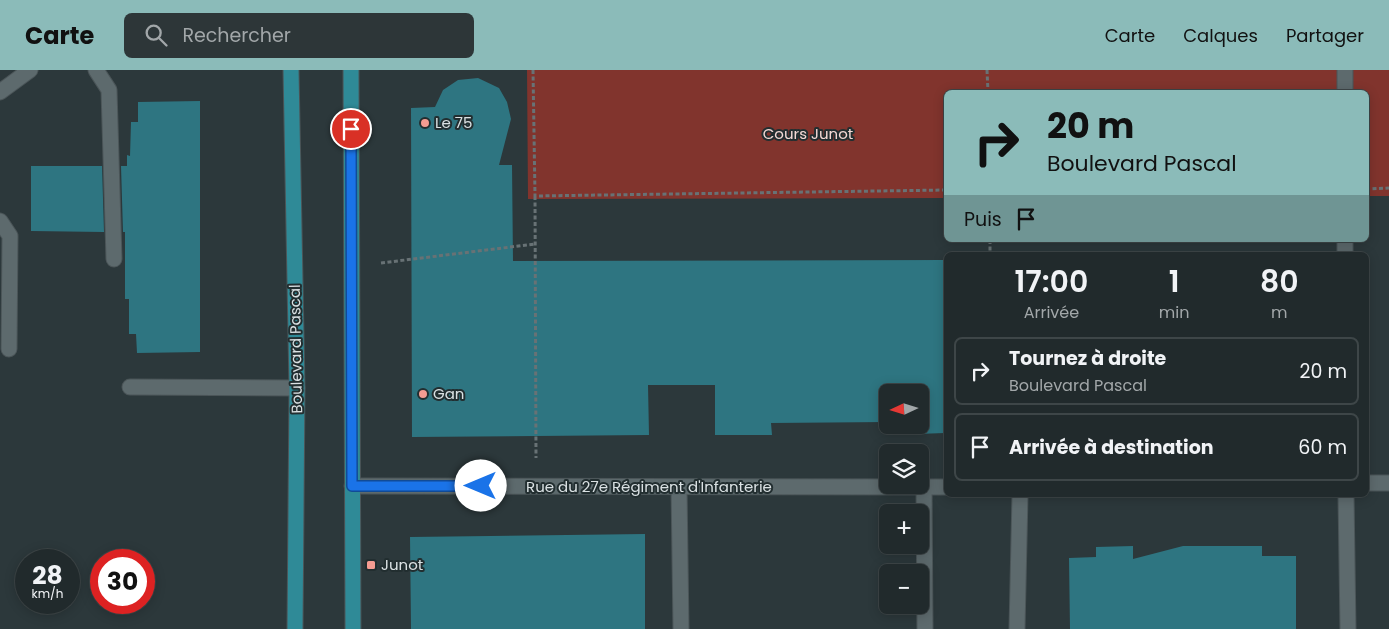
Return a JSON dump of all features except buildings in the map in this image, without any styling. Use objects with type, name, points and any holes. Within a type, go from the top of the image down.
[{"type":"main road","name":"Boulevard Pascal","points":[[291,70],[297,388],[296,629]]},
{"type":"main road","points":[[351,70],[350,266],[353,629]]},
{"type":"street","points":[[0,92],[30,70]]},
{"type":"street","points":[[96,70],[109,90],[114,259]]},
{"type":"street","points":[[1345,70],[1345,90]]},
{"type":"street","points":[[0,221],[10,236],[9,349]]},
{"type":"street","points":[[130,386],[297,388]]},
{"type":"street","points":[[1369,483],[1389,483]]},
{"type":"street","name":"Rue du 27e Régiment d'Infanterie","points":[[352,486],[879,487]]},
{"type":"street","points":[[679,487],[681,629]]},
{"type":"street","name":"Rue du 27e Régiment d'Infanterie","points":[[929,487],[944,487]]},
{"type":"street","points":[[924,494],[925,629]]},
{"type":"street","points":[[1018,629],[1020,497]]},
{"type":"street","points":[[1346,497],[1348,629]]},
{"type":"path","points":[[533,70],[536,487]]},
{"type":"path","points":[[987,70],[988,90]]},
{"type":"path","points":[[1369,188],[1389,188]]},
{"type":"path","points":[[535,196],[944,190]]},
{"type":"path","points":[[350,266],[534,244]]},
{"type":"green space","name":"Cours Junot","points":[[527,70],[1389,70],[1389,196],[1369,196],[1369,90],[944,90],[944,198],[528,199]]},
{"type":"place","name":"Le 75","points":[[425,123]]},
{"type":"place","name":"Gan","points":[[423,394]]},
{"type":"place","name":"Junot","points":[[371,565]]},
{"type":"route","points":[[351,129],[352,486],[481,486]]}]
